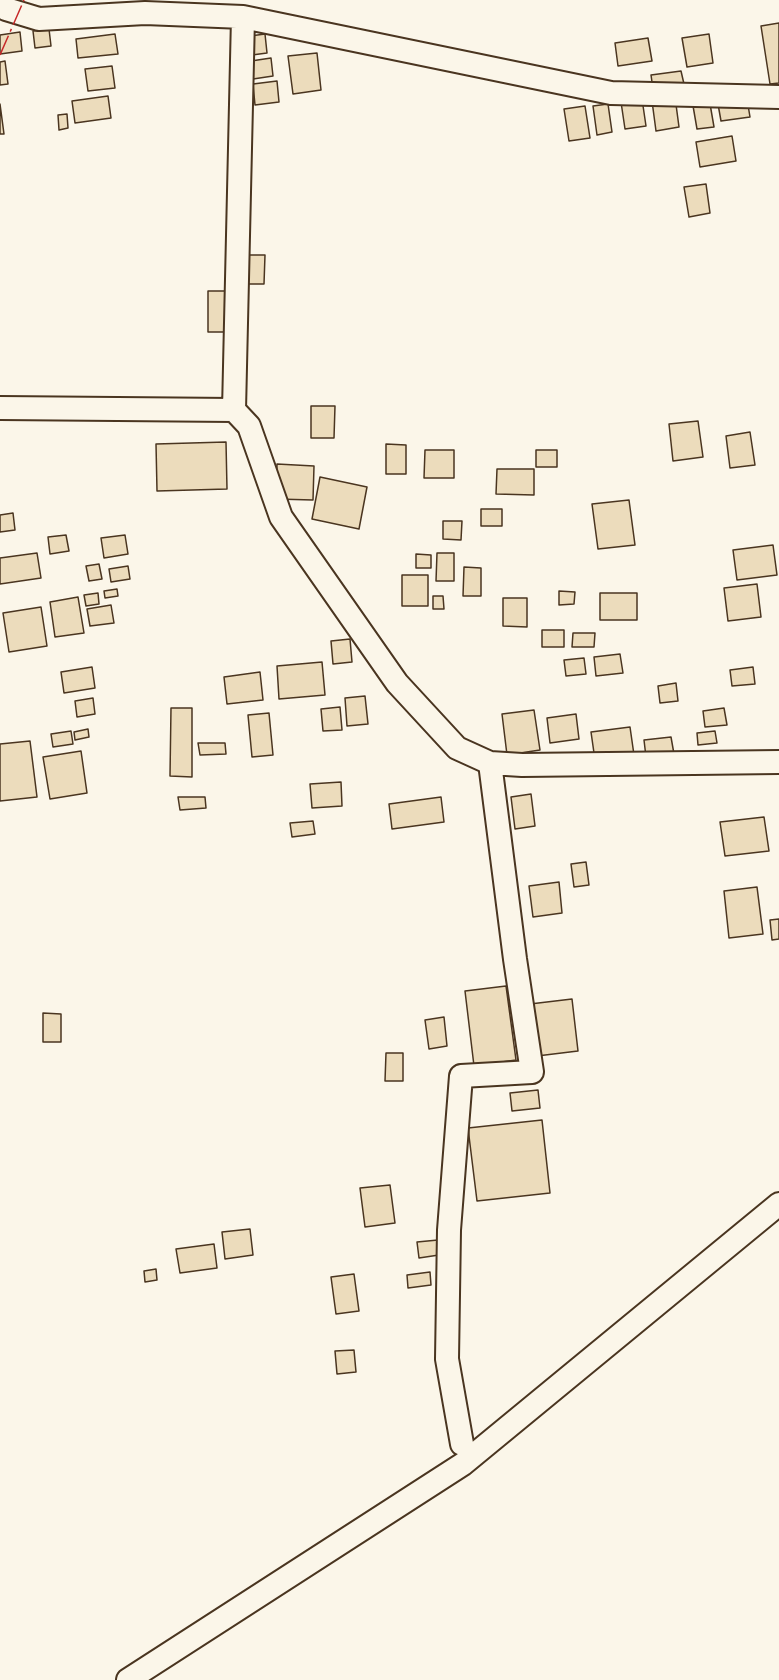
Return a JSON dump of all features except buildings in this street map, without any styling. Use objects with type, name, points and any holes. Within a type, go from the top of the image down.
[{"type":"street","points":[[2,0],[6,9],[39,19],[145,13],[243,17],[611,93],[779,98]]},
{"type":"street","points":[[243,17],[234,410],[249,426],[281,517],[397,683],[458,748],[490,763],[522,765],[779,762]]},
{"type":"street","points":[[0,408],[234,410]]},
{"type":"street","points":[[462,1444],[447,1359],[449,1230],[461,1076],[532,1072],[490,763]]},
{"type":"street","points":[[128,1680],[463,1464],[779,1204]]},
{"type":"power","points":[[0,55],[24,0]]}]
